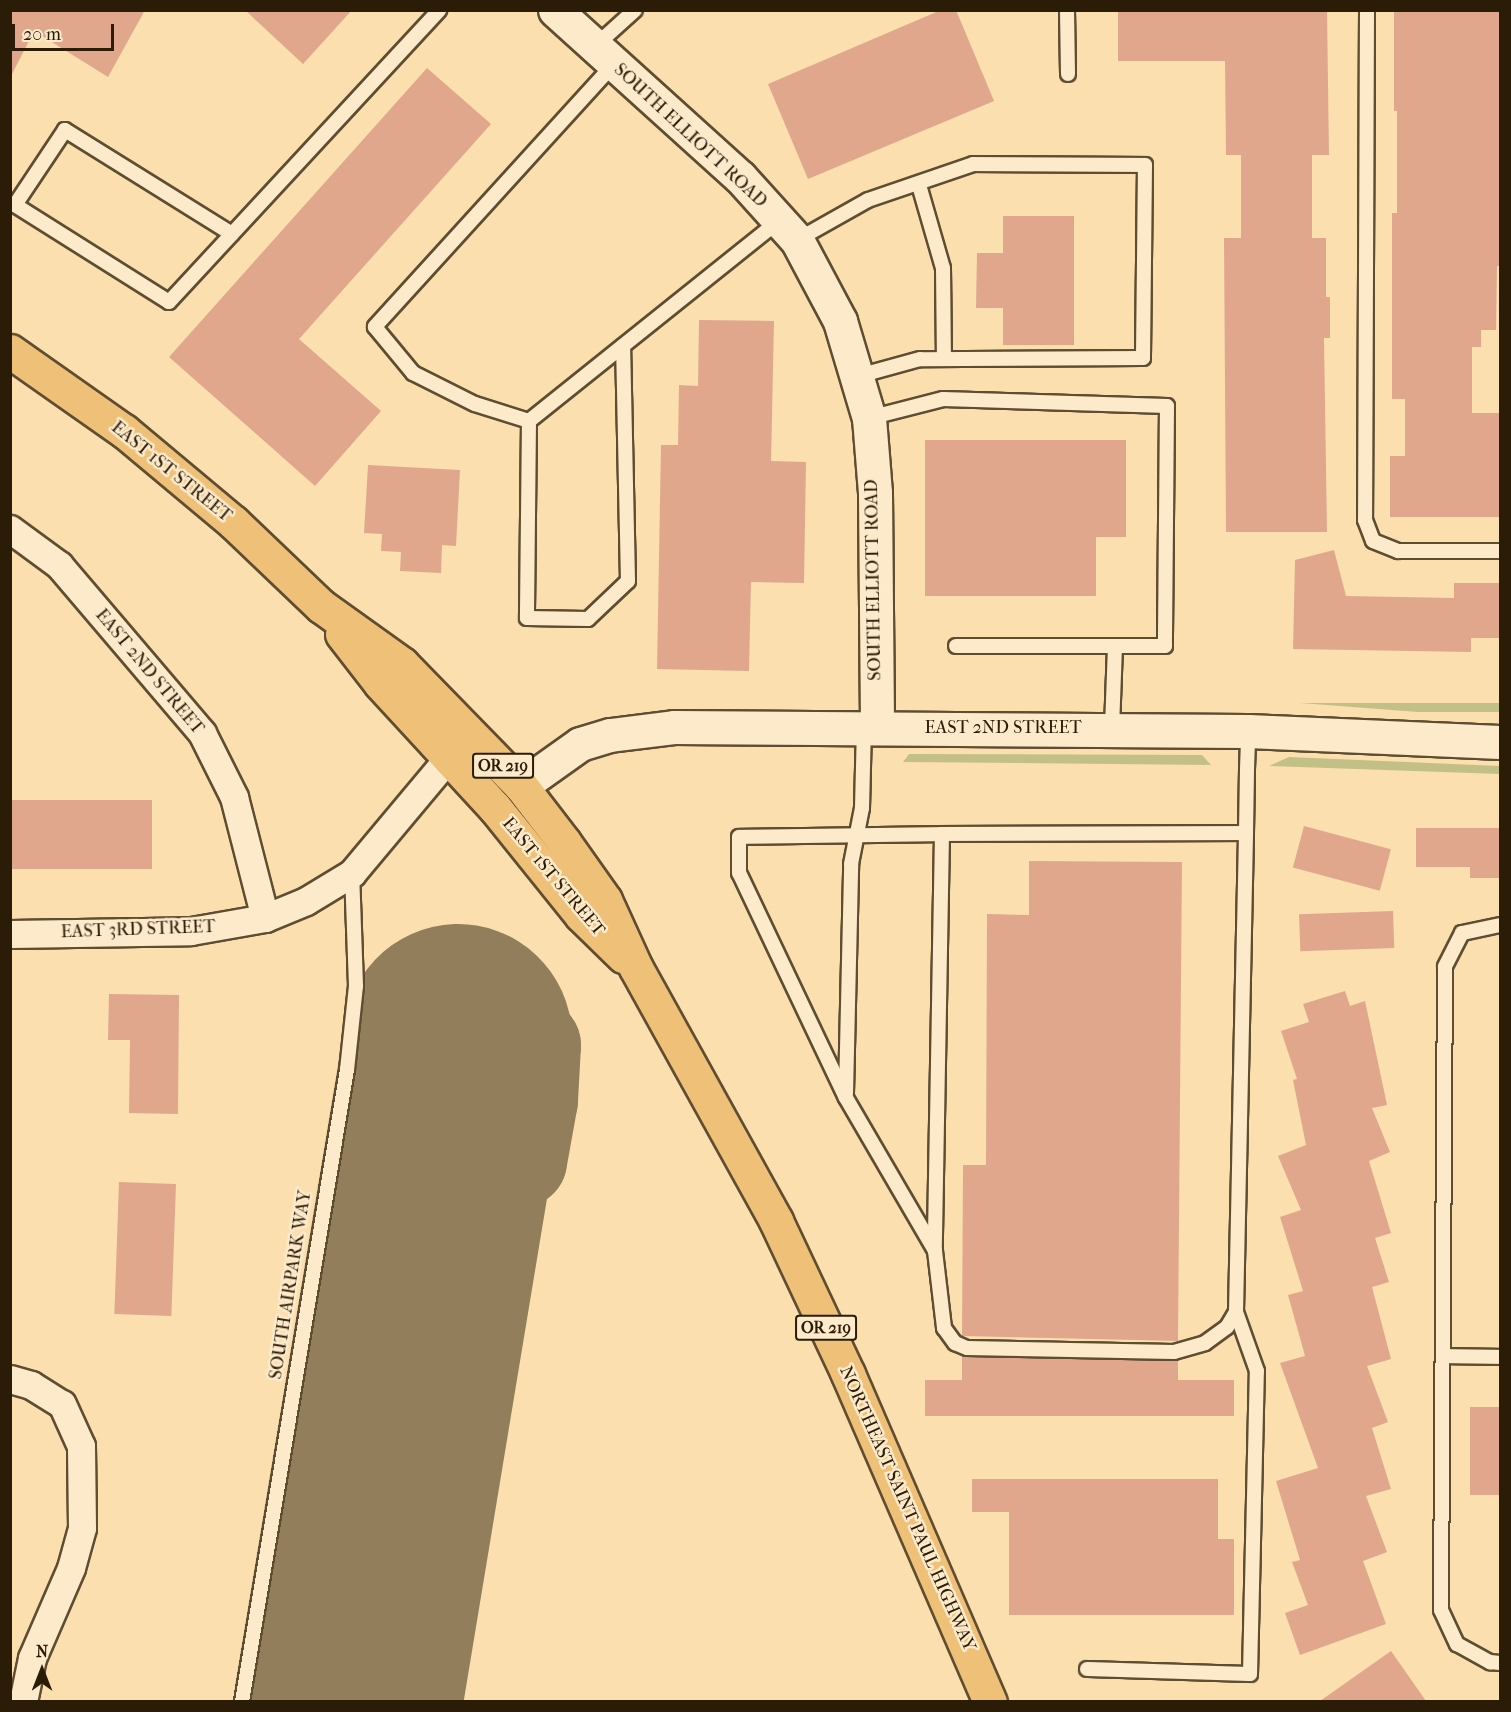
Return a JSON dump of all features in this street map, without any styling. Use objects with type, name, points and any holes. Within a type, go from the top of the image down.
[{"type":"main road","name":"EAST 1ST STREET","points":[[10,351],[124,431],[233,522],[321,606],[402,664],[521,786],[605,900],[636,968]]},
{"type":"main road","name":"EAST 1ST STREET","points":[[321,606],[380,683],[503,817],[581,915],[636,968]]},
{"type":"main road","name":"NORTHEAST SAINT PAUL HIGHWAY","points":[[636,968],[776,1221],[848,1374],[990,1701]]},
{"type":"street","name":"SOUTH ELLIOTT ROAD","points":[[555,10],[741,177],[788,230],[840,321],[869,418],[875,493],[870,728]]},
{"type":"street","name":"EAST 2ND STREET","points":[[10,529],[59,565],[202,733],[234,797],[265,918]]},
{"type":"street","name":"EAST 2ND STREET","points":[[521,786],[580,744],[644,729],[1248,731],[1500,742]]},
{"type":"street","points":[[265,918],[306,901],[352,873],[448,758]]},
{"type":"street","name":"EAST 3RD STREET","points":[[10,934],[191,931],[265,918]]},
{"type":"street","points":[[21,1382],[62,1404],[81,1446],[82,1528],[71,1568],[32,1658],[23,1701]]},
{"type":"lane","points":[[231,234],[65,130],[15,206],[169,302],[439,10]]},
{"type":"lane","points":[[529,421],[476,404],[413,373],[375,327],[604,56],[635,10]]},
{"type":"lane","points":[[1067,10],[1068,74]]},
{"type":"lane","points":[[1367,10],[1365,520],[1373,541],[1398,551],[1500,551]]},
{"type":"lane","points":[[529,421],[623,346],[788,230],[973,164],[1145,165],[1143,358],[920,359],[858,375]]},
{"type":"lane","points":[[919,185],[943,268],[944,359]]},
{"type":"lane","points":[[529,421],[527,618],[588,619],[628,581],[623,346]]},
{"type":"lane","points":[[869,418],[943,399],[1167,406],[1165,646],[956,646]]},
{"type":"lane","points":[[1112,729],[1115,647]]},
{"type":"lane","points":[[846,1098],[851,864],[862,808],[870,728]]},
{"type":"lane","points":[[1087,1669],[1250,1674],[1257,1371],[1236,1312],[1248,731]]},
{"type":"lane","points":[[935,1251],[846,1098],[738,873],[739,837],[1246,833]]},
{"type":"lane","points":[[942,834],[935,1251],[944,1328],[956,1343],[967,1348],[1174,1352],[1205,1343],[1227,1327],[1236,1312]]},
{"type":"lane","name":"SOUTH AIRPARK WAY","points":[[242,1701],[347,1070],[356,986],[352,873]]},
{"type":"lane","points":[[1500,925],[1462,933],[1444,967],[1445,1356],[1441,1610],[1457,1644],[1490,1662],[1500,1663]]},
{"type":"lane","points":[[1445,1356],[1500,1357]]},
{"type":"shaded area","points":[[1300,703],[1500,703],[1500,712],[1418,712]]},
{"type":"shaded area","points":[[909,754],[1202,755],[1211,765],[903,762]]},
{"type":"shaded area","points":[[1289,757],[1500,766],[1500,774],[1269,766]]},
{"type":"building","points":[[10,10],[145,10],[108,77],[34,31],[10,78]]},
{"type":"building","points":[[245,10],[352,10],[303,64]]},
{"type":"building","points":[[941,10],[956,10],[994,101],[808,179],[768,84]]},
{"type":"building","points":[[1118,10],[1327,10],[1329,155],[1312,155],[1312,238],[1326,238],[1326,297],[1330,297],[1330,338],[1324,338],[1327,532],[1226,532],[1224,238],[1241,238],[1241,155],[1226,155],[1225,61],[1118,61]]},
{"type":"building","points":[[1394,10],[1500,10],[1500,266],[1497,266],[1496,330],[1481,330],[1481,347],[1472,347],[1472,413],[1500,413],[1500,517],[1390,517],[1390,456],[1405,456],[1405,399],[1392,399],[1392,213],[1397,213]]},
{"type":"building","points":[[427,68],[491,124],[299,339],[381,411],[315,486],[169,357]]},
{"type":"building","points":[[1003,216],[1074,216],[1074,345],[1003,345],[1003,308],[976,308],[977,253],[1003,253]]},
{"type":"building","points":[[699,320],[774,321],[771,461],[806,462],[804,583],[751,582],[749,671],[657,669],[661,445],[678,445],[679,385],[698,386]]},
{"type":"building","points":[[925,440],[1126,440],[1126,537],[1096,537],[1096,596],[925,596]]},
{"type":"building","points":[[368,465],[460,470],[456,546],[442,545],[441,573],[400,571],[401,552],[381,551],[382,534],[364,533]]},
{"type":"building","points":[[1334,550],[1346,596],[1454,598],[1454,583],[1500,583],[1500,638],[1471,638],[1471,652],[1293,649],[1295,560]]},
{"type":"building","points":[[10,800],[152,800],[152,869],[10,869]]},
{"type":"building","points":[[1304,826],[1391,849],[1380,891],[1293,868]]},
{"type":"building","points":[[1416,828],[1500,828],[1500,878],[1470,878],[1470,867],[1416,867]]},
{"type":"building","points":[[1029,861],[1182,862],[1178,1341],[962,1336],[963,1165],[986,1165],[987,914],[1029,915]]},
{"type":"building","points":[[1393,911],[1394,948],[1300,951],[1299,914]]},
{"type":"building","points":[[1345,991],[1350,1006],[1365,1001],[1387,1105],[1372,1108],[1390,1152],[1369,1161],[1391,1233],[1375,1238],[1389,1282],[1372,1287],[1391,1359],[1367,1366],[1388,1422],[1372,1428],[1391,1489],[1366,1496],[1387,1552],[1363,1561],[1386,1624],[1300,1655],[1285,1613],[1308,1605],[1292,1562],[1300,1560],[1276,1481],[1318,1468],[1280,1363],[1305,1356],[1288,1295],[1303,1291],[1280,1217],[1301,1210],[1278,1156],[1306,1145],[1293,1080],[1297,1079],[1281,1031],[1309,1022],[1303,1004]]},
{"type":"building","points":[[109,994],[179,995],[178,1114],[129,1113],[130,1040],[108,1040]]},
{"type":"building","points":[[119,1182],[176,1184],[171,1316],[114,1314]]},
{"type":"building","points":[[962,1356],[1178,1360],[1178,1380],[1234,1380],[1234,1416],[925,1416],[925,1380],[962,1380]]},
{"type":"building","points":[[1470,1407],[1500,1407],[1500,1495],[1470,1495]]},
{"type":"building","points":[[972,1479],[1218,1479],[1218,1539],[1234,1539],[1234,1615],[1009,1615],[1009,1512],[972,1512]]},
{"type":"building","points":[[1391,1651],[1426,1701],[1320,1701]]},
{"type":"taxiway","points":[[431,1203],[491,1181],[521,1161],[532,1100],[535,1045],[521,1030],[487,1024],[458,1038]]},
{"type":"runway","points":[[348,1702],[458,1038]]}]
